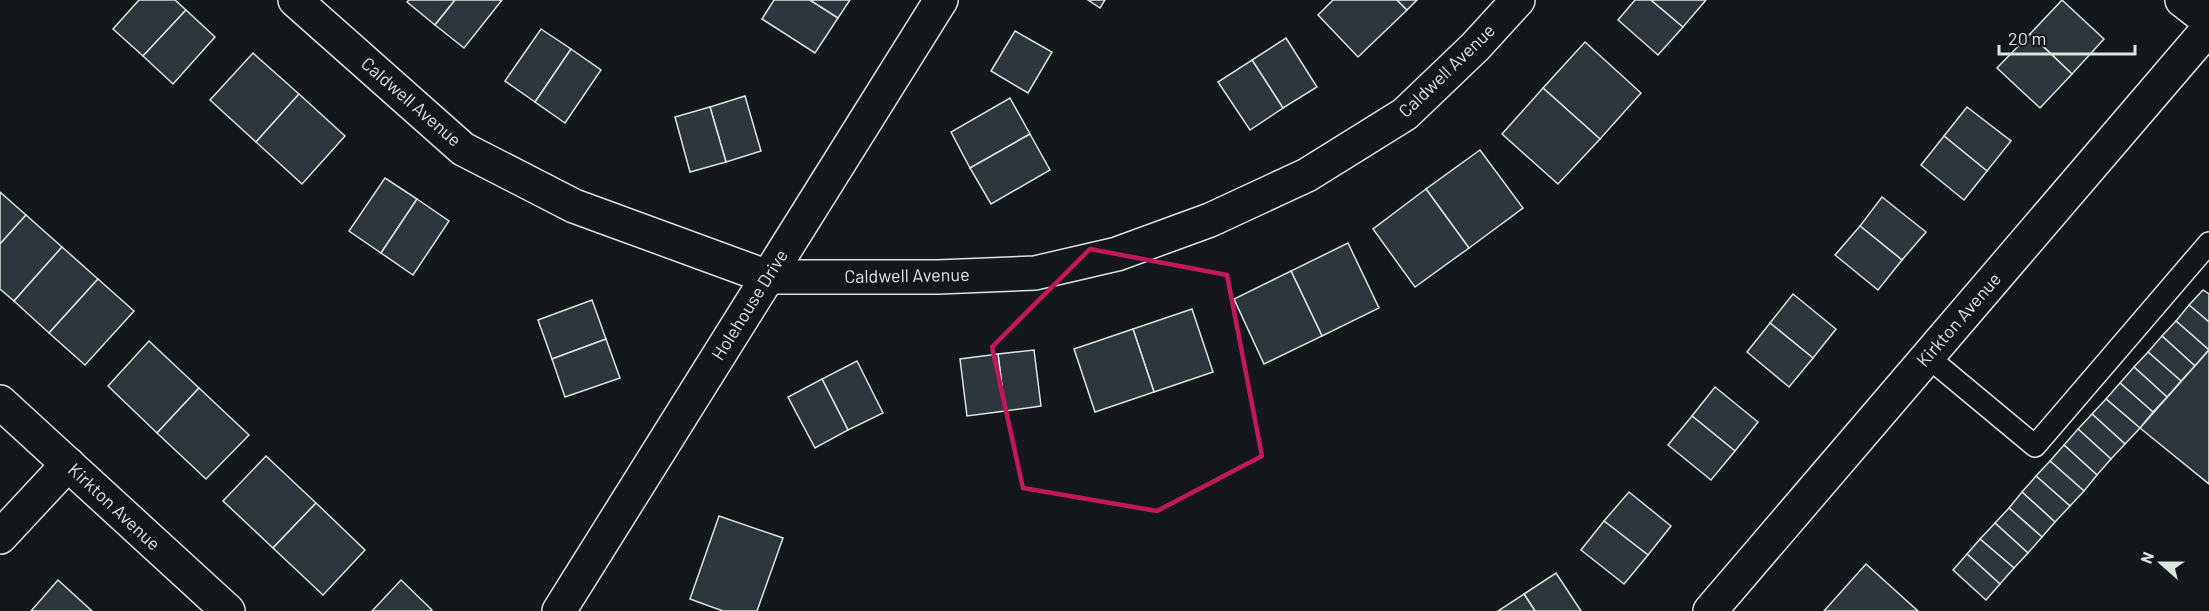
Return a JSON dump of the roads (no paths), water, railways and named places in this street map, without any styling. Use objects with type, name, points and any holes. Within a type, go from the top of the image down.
[{"type":"street","name":"Caldwell Avenue","points":[[295,0],[463,149],[574,206],[768,277],[938,277],[1035,273],[1117,254],[1200,224],[1307,175],[1405,114],[1475,47],[1518,0]]},
{"type":"street","name":"Holehouse Drive","points":[[559,611],[941,0]]},
{"type":"street","points":[[2182,0],[2209,21]]},
{"type":"street","name":"Kirkton Avenue","points":[[1710,611],[2209,28]]},
{"type":"street","name":"Kirkton Avenue","points":[[0,402],[228,611]]},
{"type":"street","points":[[0,537],[68,464]]},
{"type":"lane","points":[[1928,357],[2036,446],[2209,243]]}]
